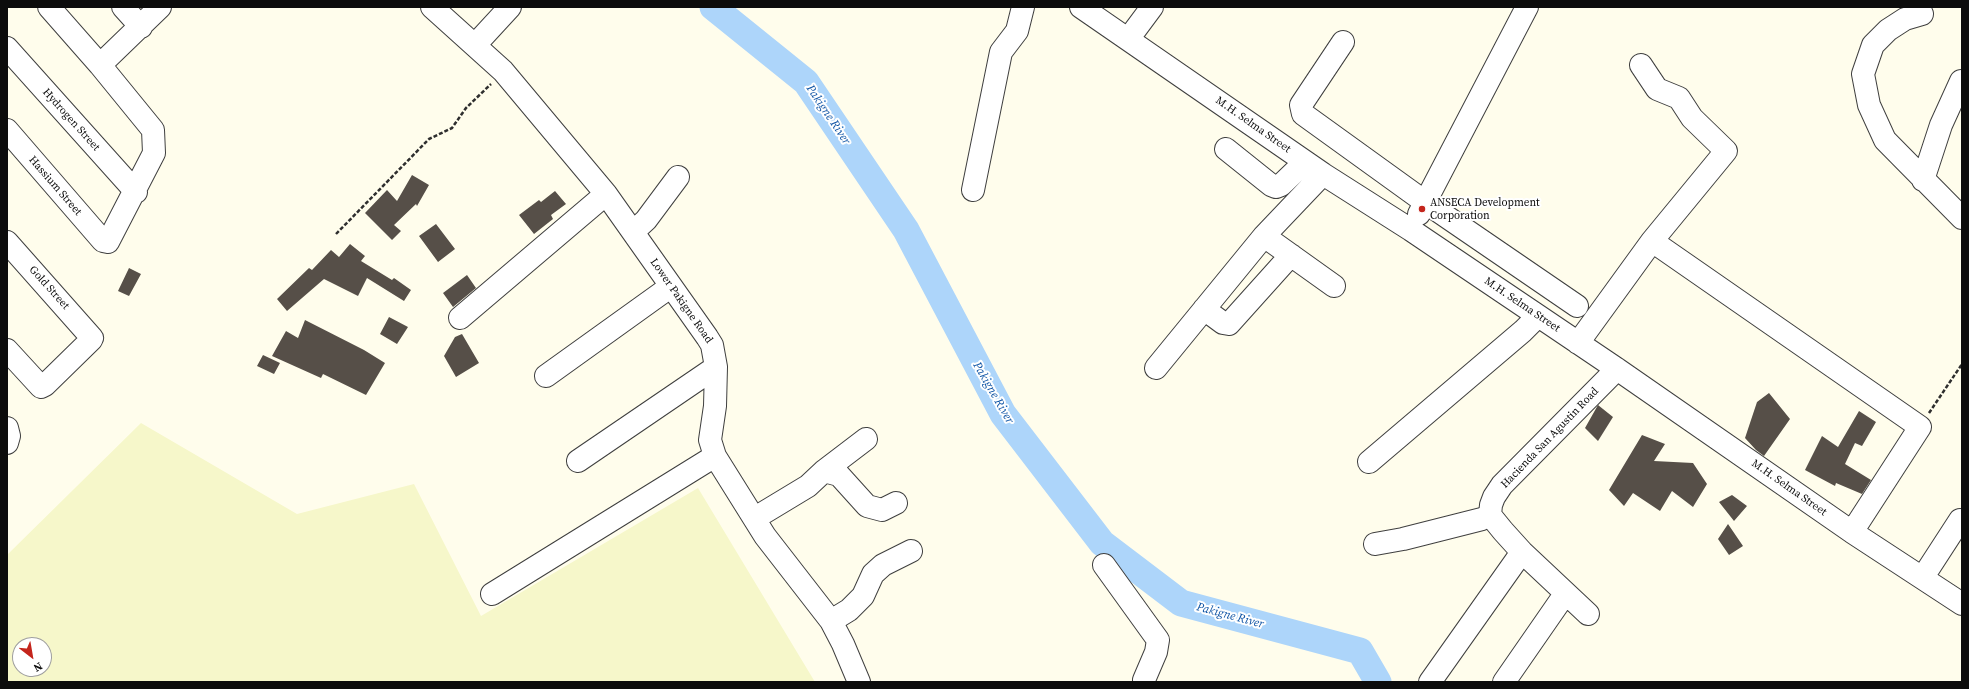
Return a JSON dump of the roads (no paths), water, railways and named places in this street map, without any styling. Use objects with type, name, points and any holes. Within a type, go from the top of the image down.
[{"type":"street","points":[[49,7],[100,65],[152,130],[154,153],[136,192]]},
{"type":"street","points":[[123,7],[141,27]]},
{"type":"street","points":[[100,65],[160,7]]},
{"type":"street","name":"Lower Pakigne Road","points":[[432,7],[503,71],[606,194],[670,287],[710,341],[716,367],[715,406],[710,440],[715,456],[765,536],[831,621],[843,644],[859,682]]},
{"type":"street","points":[[475,45],[510,7]]},
{"type":"street","points":[[973,190],[1001,52],[1017,31],[1023,7]]},
{"type":"street","name":"M.H. Selma Street","points":[[1081,7],[1128,38],[1305,162],[1411,230],[1578,342],[1852,532],[1923,577],[1962,604]]},
{"type":"street","points":[[1128,38],[1152,7]]},
{"type":"street","points":[[1411,230],[1527,7]]},
{"type":"street","points":[[1922,14],[1905,19],[1888,30],[1873,45],[1863,74],[1869,105],[1885,140],[1962,218]]},
{"type":"street","points":[[1344,42],[1301,105],[1301,111],[1303,114],[1425,202],[1577,306]]},
{"type":"street","name":"Hydrogen Street","points":[[7,48],[136,192]]},
{"type":"street","points":[[1578,342],[1652,241],[1726,151],[1692,118],[1680,98],[1658,89],[1641,65]]},
{"type":"street","points":[[1924,180],[1941,125],[1961,81]]},
{"type":"street","name":"Hassium Street","points":[[7,130],[103,241],[108,242],[110,240],[136,192]]},
{"type":"street","points":[[1226,149],[1271,185],[1276,187],[1281,185],[1305,162]]},
{"type":"street","points":[[1156,368],[1264,236],[1323,174]]},
{"type":"street","points":[[633,232],[646,220],[678,177]]},
{"type":"street","points":[[460,318],[606,194]]},
{"type":"street","points":[[1264,236],[1334,286]]},
{"type":"street","points":[[1652,241],[1920,427],[1852,532]]},
{"type":"street","name":"Gold Street","points":[[7,242],[91,335],[91,340],[45,385],[41,387],[7,350]]},
{"type":"street","points":[[1204,309],[1223,323],[1229,324],[1291,255]]},
{"type":"street","points":[[546,376],[670,287]]},
{"type":"street","points":[[1369,462],[1523,331],[1538,316]]},
{"type":"street","points":[[578,461],[716,367]]},
{"type":"street","name":"Hacienda San Agustin Road","points":[[1490,515],[1494,497],[1502,485],[1617,369]]},
{"type":"street","points":[[7,428],[9,436],[7,443]]},
{"type":"street","points":[[755,518],[808,486],[824,471],[866,439]]},
{"type":"street","points":[[492,594],[715,456]]},
{"type":"street","points":[[824,471],[839,475],[866,506],[882,510],[896,503]]},
{"type":"street","points":[[1375,544],[1404,539],[1482,519],[1490,515],[1522,552],[1588,614]]},
{"type":"street","points":[[1923,577],[1960,520]]},
{"type":"street","points":[[831,621],[849,610],[863,596],[873,574],[883,564],[911,551]]},
{"type":"street","points":[[1430,682],[1522,552]]},
{"type":"street","points":[[1104,565],[1158,640],[1156,652],[1143,682]]},
{"type":"street","points":[[1504,682],[1565,594]]},
{"type":"waterway","name":"Pakigne River","points":[[713,7],[806,82],[906,230],[1003,414],[1102,543],[1181,603],[1360,651],[1378,682]]},
{"type":"place","name":"ANSECA Development Corporation","points":[[1422,209]]}]
